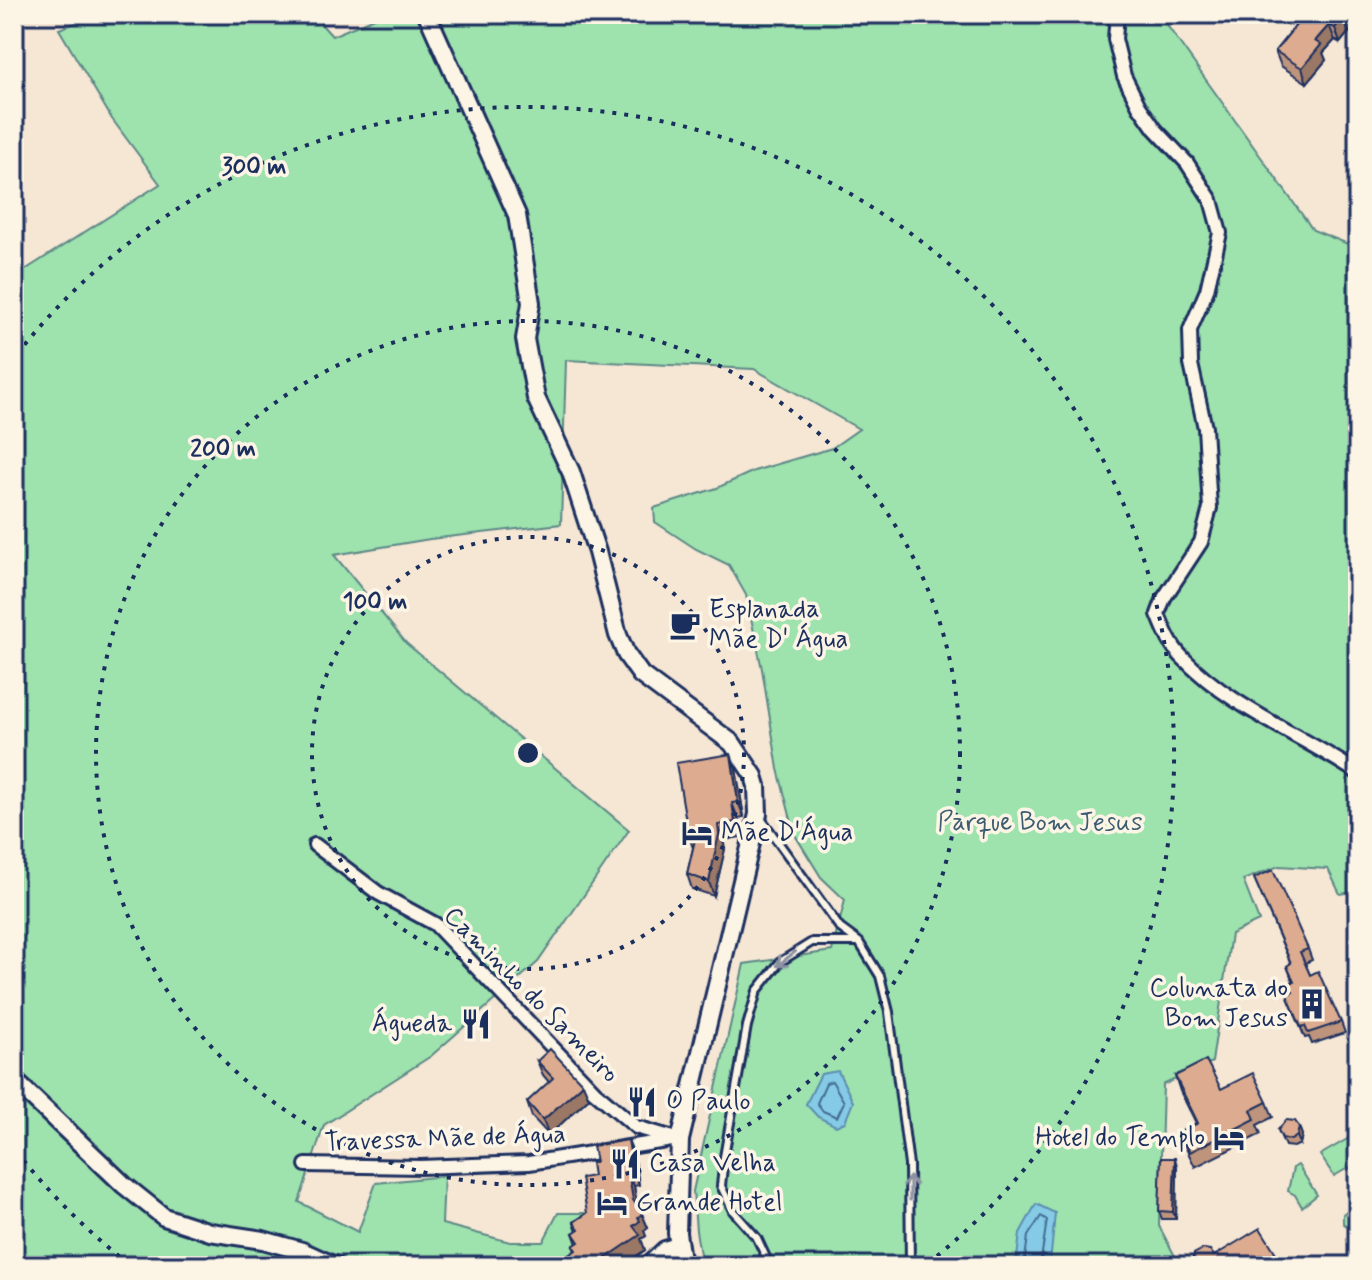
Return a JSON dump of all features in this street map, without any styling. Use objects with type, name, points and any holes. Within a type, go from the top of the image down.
[{"type":"main road","points":[[427,14],[517,215],[531,303],[525,339],[536,398],[571,472],[626,654],[641,675],[732,743],[754,776],[758,814],[680,1140],[678,1246],[682,1266]]},
{"type":"main road","points":[[14,1080],[124,1185],[164,1217],[210,1232],[276,1243],[335,1266]]},
{"type":"main road","points":[[648,1266],[665,1250],[678,1246]]},
{"type":"street","points":[[1117,14],[1115,39],[1124,76],[1155,129],[1187,163],[1211,200],[1220,233],[1207,290],[1190,330],[1191,364],[1205,428],[1210,508],[1201,542],[1164,598],[1158,614],[1181,656],[1232,700],[1284,727],[1358,773]]},
{"type":"street","name":"Caminho do Sameiro","points":[[315,845],[378,893],[435,924],[594,1091],[636,1127],[680,1140]]},
{"type":"street","name":"Travessa Mãe de Água","points":[[306,1165],[421,1167],[529,1163],[680,1140]]},
{"type":"lane","points":[[758,814],[840,928],[859,942],[880,976],[891,1025],[909,1165],[910,1266]]},
{"type":"lane","points":[[770,1266],[757,1238],[733,1211],[721,1186],[747,1026],[757,991],[780,962],[812,942],[859,942]]},
{"type":"green space","name":"Parque Bom Jesus","points":[[100,14],[312,14],[332,36],[384,14],[1159,14],[1313,230],[1358,248],[1358,891],[1340,894],[1328,869],[1279,866],[1243,880],[1259,921],[1231,934],[1212,1062],[1163,1085],[1159,1226],[1176,1258],[1171,1266],[702,1266],[693,1191],[744,964],[832,951],[845,900],[821,877],[795,835],[778,769],[746,595],[729,565],[696,549],[655,522],[654,508],[717,488],[754,471],[832,448],[859,429],[754,369],[566,360],[561,524],[430,539],[334,555],[406,643],[629,830],[538,962],[431,1056],[324,1125],[299,1202],[358,1232],[376,1183],[444,1176],[442,1224],[510,1242],[543,1242],[558,1213],[584,1213],[579,1237],[581,1266],[14,1266],[14,277],[160,184],[112,119],[59,29]]},
{"type":"green space","points":[[1349,1138],[1358,1152],[1358,1171],[1348,1168],[1334,1176],[1320,1155]]},
{"type":"green space","points":[[1298,1165],[1317,1195],[1302,1207],[1295,1195],[1288,1191],[1293,1168]]},
{"type":"green space","points":[[1358,1205],[1358,1226],[1348,1227],[1343,1223],[1343,1214]]},
{"type":"water","points":[[838,1071],[853,1102],[845,1122],[836,1126],[818,1117],[806,1104],[821,1074]]},
{"type":"water","points":[[1036,1204],[1055,1213],[1051,1254],[1047,1266],[1016,1266],[1020,1233]]},
{"type":"building","points":[[1305,14],[1358,14],[1358,26],[1343,17],[1335,28],[1329,25],[1315,41],[1321,45],[1302,68],[1275,51]]},
{"type":"building","points":[[731,754],[738,802],[732,803],[735,822],[718,825],[709,882],[687,874],[697,831],[688,833],[676,763]]},
{"type":"building","points":[[1273,870],[1308,949],[1300,952],[1310,975],[1318,971],[1341,1022],[1308,1033],[1305,1026],[1301,1027],[1287,995],[1293,992],[1289,984],[1294,982],[1287,966],[1291,963],[1254,878]]},
{"type":"building","points":[[550,1049],[583,1084],[543,1120],[527,1102],[553,1078],[537,1061]]},
{"type":"building","points":[[1206,1060],[1221,1089],[1253,1073],[1267,1102],[1251,1110],[1255,1119],[1190,1152],[1180,1132],[1198,1123],[1175,1076]]},
{"type":"building","points":[[1286,1120],[1295,1121],[1299,1127],[1297,1136],[1291,1140],[1282,1138],[1278,1130]]},
{"type":"building","name":"Grande Hotel","points":[[628,1140],[633,1170],[628,1171],[633,1200],[642,1214],[638,1217],[640,1221],[633,1226],[640,1235],[594,1266],[568,1266],[566,1264],[572,1260],[569,1255],[576,1250],[573,1246],[579,1242],[573,1233],[579,1229],[574,1222],[587,1213],[581,1178],[593,1176],[591,1163],[596,1162],[593,1146]]},
{"type":"building","points":[[1161,1158],[1175,1158],[1173,1212],[1159,1211]]},
{"type":"building","points":[[1260,1228],[1284,1266],[1196,1266],[1192,1261],[1194,1254],[1203,1249],[1210,1250],[1214,1256]]},
{"type":"place","name":"Esplanada Mãe D' Água","points":[[685,625]]},
{"type":"place","name":"Mãe D'Água","points":[[697,833]]},
{"type":"place","name":"Colunata do Bom Jesus","points":[[1312,1004]]},
{"type":"place","name":"Águeda","points":[[476,1024]]},
{"type":"place","name":"O Paulo","points":[[642,1102]]},
{"type":"place","name":"Hotel do Templo","points":[[1229,1138]]},
{"type":"place","name":"Casa Velha","points":[[625,1164]]},
{"type":"place","name":"Grande Hotel","points":[[612,1203]]}]
